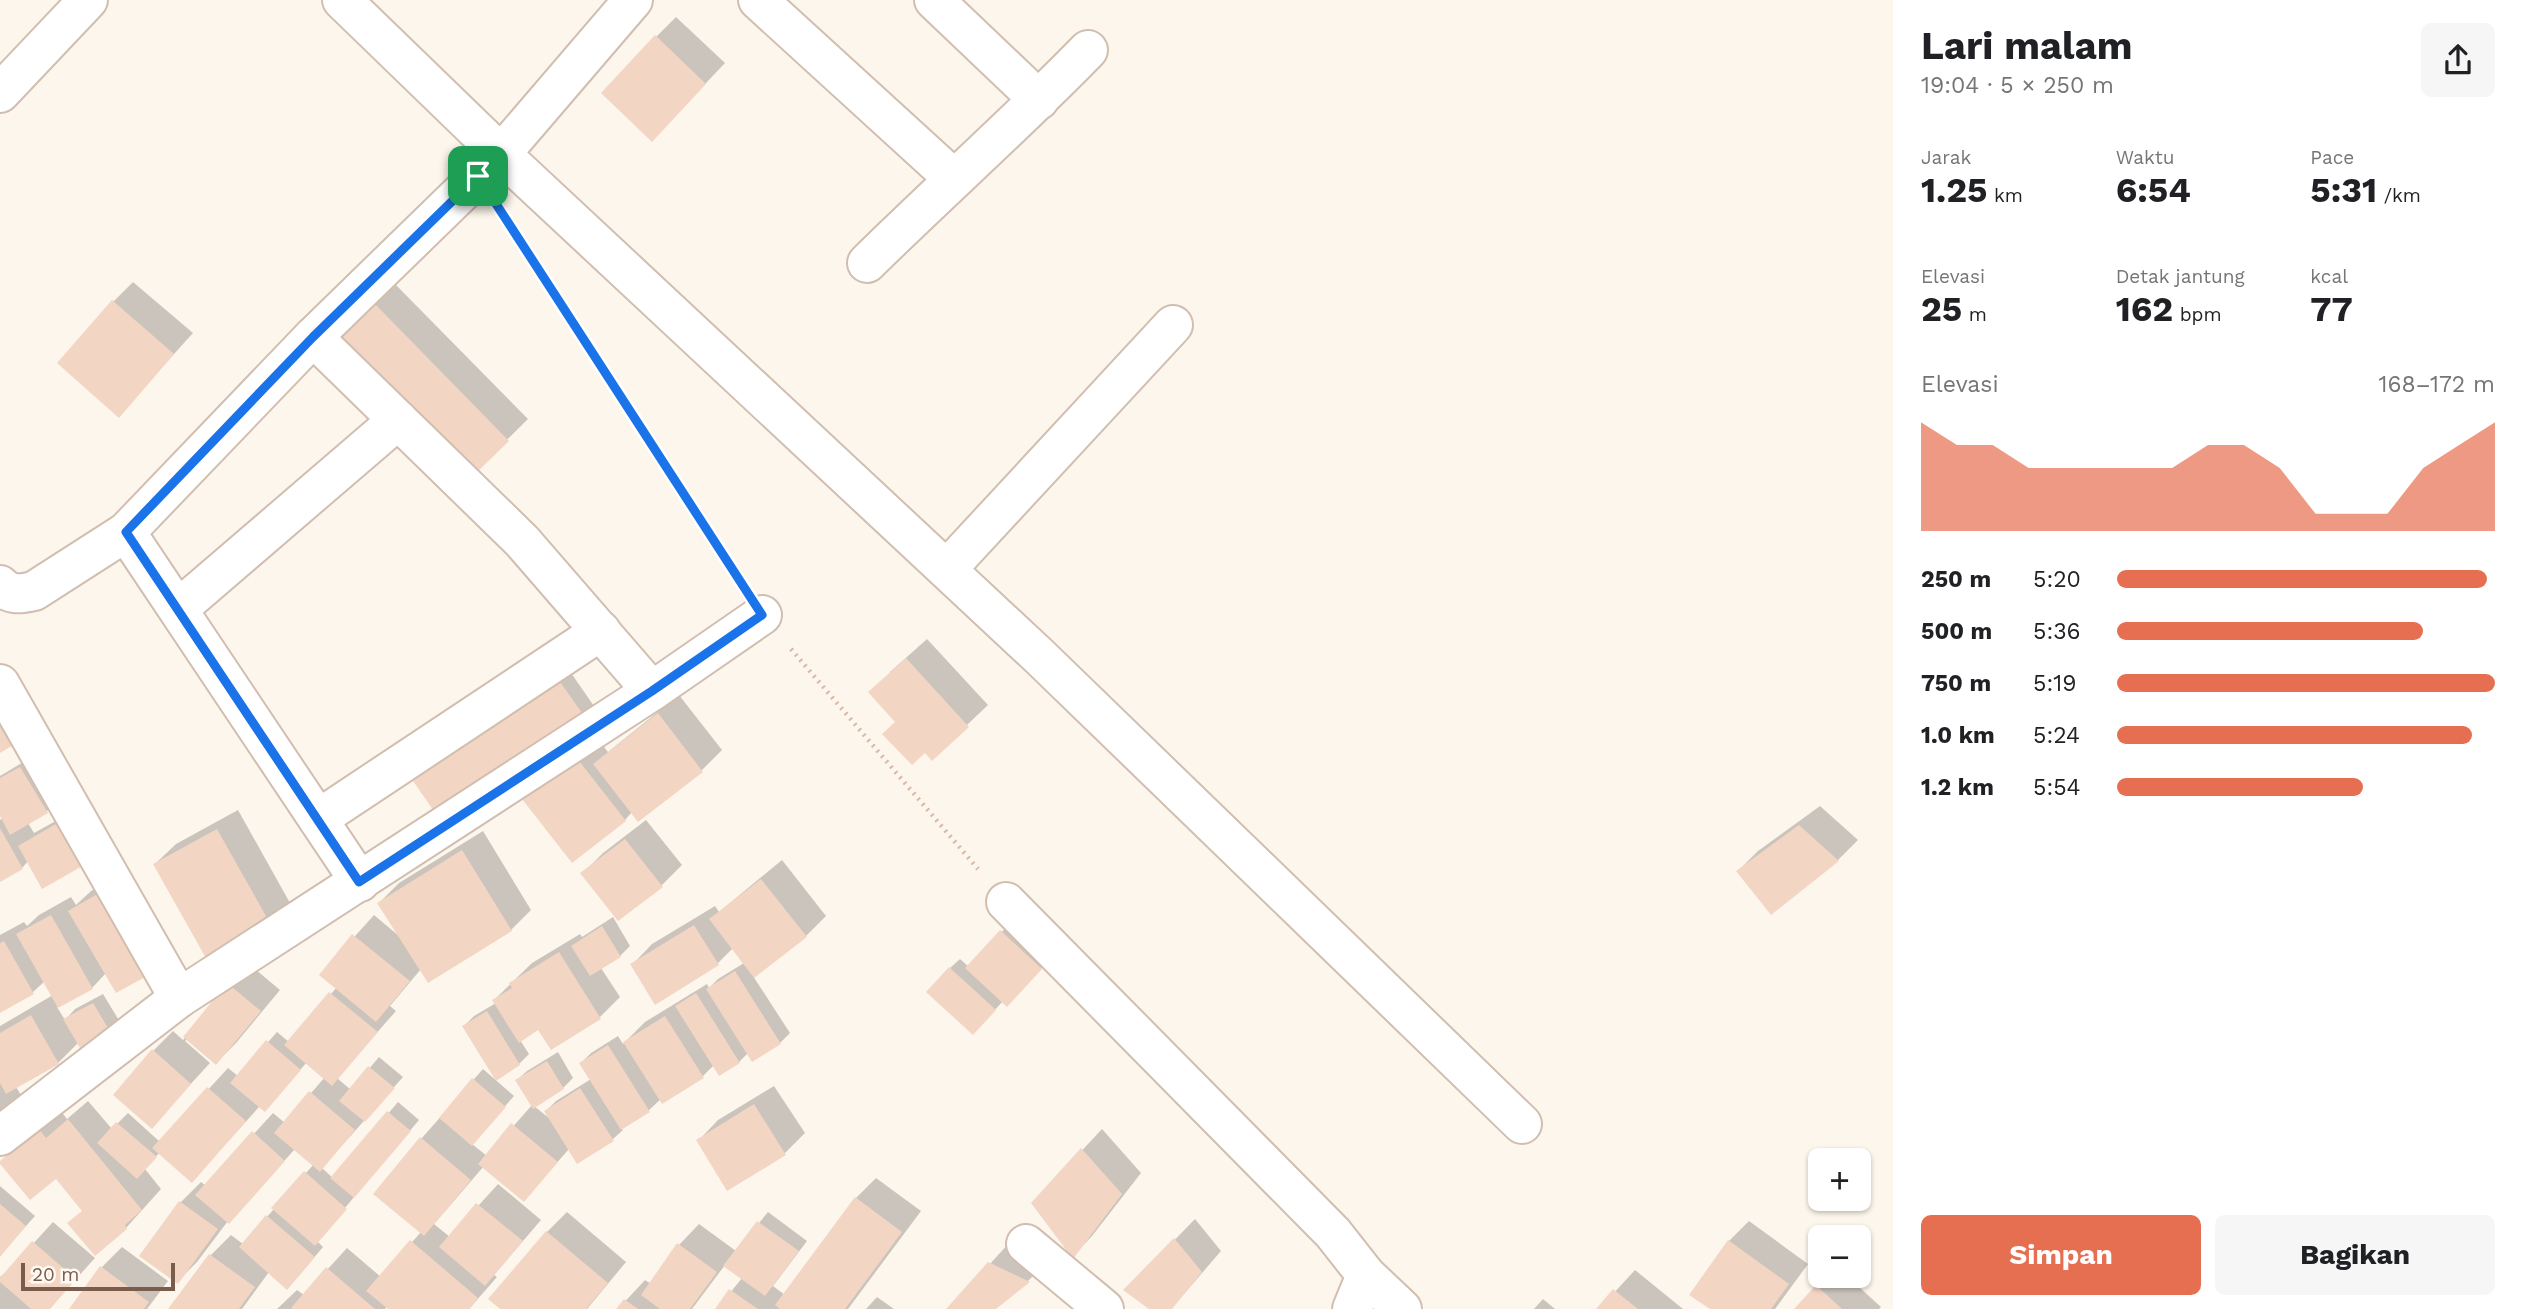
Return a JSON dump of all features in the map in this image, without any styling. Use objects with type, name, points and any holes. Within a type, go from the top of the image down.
[{"type":"street","points":[[0,93],[88,0]]},
{"type":"street","points":[[342,0],[489,165],[947,569],[1522,1124]]},
{"type":"street","points":[[0,585],[11,593],[34,591],[126,532],[313,337],[489,165],[633,0]]},
{"type":"street","points":[[758,0],[953,178]]},
{"type":"street","points":[[933,0],[1039,100]]},
{"type":"street","points":[[867,263],[1088,50]]},
{"type":"street","points":[[947,569],[1173,325]]},
{"type":"street","points":[[313,337],[522,541],[652,691]]},
{"type":"street","points":[[178,609],[398,420]]},
{"type":"street","points":[[126,532],[359,882]]},
{"type":"street","points":[[0,1136],[179,998],[652,691],[762,615]]},
{"type":"street","points":[[318,818],[601,631]]},
{"type":"street","points":[[0,684],[179,998]]},
{"type":"street","points":[[1006,901],[1333,1233],[1359,1292],[1402,1309]]},
{"type":"street","points":[[1026,1244],[1104,1309]]},
{"type":"path","points":[[489,165],[762,615],[1006,901]]},
{"type":"building","points":[[655,35],[706,84],[652,142],[601,93]]},
{"type":"building","points":[[112,300],[174,354],[119,418],[57,363]]},
{"type":"building","points":[[375,304],[509,441],[472,477],[334,343]]},
{"type":"building","points":[[906,658],[969,727],[932,761],[925,753],[912,765],[882,734],[895,722],[868,692]]},
{"type":"building","points":[[558,679],[587,720],[438,817],[413,781]]},
{"type":"building","points":[[0,705],[22,740],[0,753]]},
{"type":"building","points":[[658,713],[703,772],[638,822],[593,764]]},
{"type":"building","points":[[576,757],[626,821],[572,863],[522,799]]},
{"type":"building","points":[[20,767],[48,813],[10,835],[0,816],[0,778]]},
{"type":"building","points":[[61,821],[86,864],[42,889],[18,846]]},
{"type":"building","points":[[1799,825],[1839,861],[1771,915],[1736,871]]},
{"type":"building","points":[[0,828],[23,869],[0,882]]},
{"type":"building","points":[[217,829],[271,925],[207,960],[153,864]]},
{"type":"building","points":[[625,839],[663,887],[618,921],[580,873]]},
{"type":"building","points":[[462,850],[512,931],[428,983],[377,903]]},
{"type":"building","points":[[761,879],[807,937],[754,978],[709,919]]},
{"type":"building","points":[[106,889],[154,972],[116,993],[68,911]]},
{"type":"building","points":[[51,915],[93,989],[58,1008],[16,934]]},
{"type":"building","points":[[694,925],[719,965],[655,1005],[630,964]]},
{"type":"building","points":[[602,926],[621,957],[590,976],[571,946]]},
{"type":"building","points":[[1000,930],[1042,969],[1007,1007],[965,968]]},
{"type":"building","points":[[352,934],[410,981],[376,1022],[319,975]]},
{"type":"building","points":[[4,941],[34,994],[0,1013],[0,943]]},
{"type":"building","points":[[559,952],[601,1019],[551,1050],[538,1030],[519,1043],[492,1000],[512,988],[509,983]]},
{"type":"building","points":[[949,967],[996,1010],[973,1035],[926,992]]},
{"type":"building","points":[[735,971],[781,1044],[752,1062],[706,989]]},
{"type":"building","points":[[227,983],[261,1011],[216,1065],[183,1037]]},
{"type":"building","points":[[329,992],[378,1032],[332,1086],[284,1045]]},
{"type":"building","points":[[696,993],[740,1063],[719,1076],[675,1006]]},
{"type":"building","points":[[93,1003],[114,1038],[84,1055],[63,1019]]},
{"type":"building","points":[[487,1011],[520,1065],[496,1081],[462,1026]]},
{"type":"building","points":[[31,1015],[59,1064],[6,1094],[0,1083],[0,1033]]},
{"type":"building","points":[[665,1016],[704,1078],[662,1104],[623,1042]]},
{"type":"building","points":[[266,1040],[301,1070],[265,1112],[230,1083]]},
{"type":"building","points":[[608,1045],[650,1112],[621,1130],[579,1063]]},
{"type":"building","points":[[152,1049],[191,1084],[152,1129],[113,1095]]},
{"type":"building","points":[[547,1061],[564,1089],[533,1109],[515,1080]]},
{"type":"building","points":[[368,1066],[395,1088],[365,1122],[339,1101]]},
{"type":"building","points":[[472,1078],[506,1107],[472,1146],[439,1118]]},
{"type":"building","points":[[207,1087],[246,1121],[192,1183],[152,1148]]},
{"type":"building","points":[[580,1088],[614,1141],[577,1164],[544,1111]]},
{"type":"building","points":[[309,1091],[355,1130],[320,1172],[274,1133]]},
{"type":"building","points":[[754,1104],[786,1155],[727,1191],[696,1140]]},
{"type":"building","points":[[387,1111],[411,1131],[354,1198],[330,1178]]},
{"type":"building","points":[[68,1119],[142,1210],[125,1225],[127,1229],[95,1256],[67,1223],[82,1211],[56,1179],[30,1200],[0,1164],[0,1161],[39,1129],[46,1138]]},
{"type":"building","points":[[116,1122],[157,1157],[137,1179],[97,1143]]},
{"type":"building","points":[[511,1123],[558,1162],[524,1202],[478,1164]]},
{"type":"building","points":[[252,1131],[285,1161],[229,1224],[195,1195]]},
{"type":"building","points":[[420,1137],[471,1180],[424,1236],[373,1194]]},
{"type":"building","points":[[1081,1148],[1122,1194],[1073,1259],[1031,1203]]},
{"type":"building","points":[[304,1171],[347,1209],[315,1246],[271,1208]]},
{"type":"building","points":[[855,1197],[902,1232],[845,1309],[780,1309],[775,1305]]},
{"type":"building","points":[[179,1201],[218,1229],[178,1284],[139,1256]]},
{"type":"building","points":[[476,1203],[523,1241],[485,1286],[439,1247]]},
{"type":"building","points":[[0,1204],[26,1226],[0,1257]]},
{"type":"building","points":[[266,1215],[315,1257],[287,1290],[239,1247]]},
{"type":"building","points":[[757,1221],[799,1251],[765,1296],[723,1266]]},
{"type":"building","points":[[546,1231],[608,1283],[586,1309],[500,1309],[488,1299]]},
{"type":"building","points":[[1174,1238],[1202,1272],[1172,1309],[1149,1309],[1123,1290]]},
{"type":"building","points":[[410,1240],[478,1298],[469,1309],[388,1309],[366,1291]]},
{"type":"building","points":[[1728,1240],[1789,1284],[1771,1309],[1710,1309],[1689,1295]]},
{"type":"building","points":[[32,1241],[76,1279],[50,1309],[31,1309],[0,1282],[0,1278]]},
{"type":"building","points":[[677,1243],[717,1272],[690,1309],[660,1309],[641,1295]]},
{"type":"building","points":[[209,1254],[255,1287],[239,1309],[168,1309]]},
{"type":"building","points":[[988,1262],[1030,1282],[996,1309],[946,1309]]},
{"type":"building","points":[[100,1266],[149,1302],[144,1309],[69,1309]]},
{"type":"building","points":[[326,1267],[375,1309],[291,1308]]},
{"type":"building","points":[[1813,1288],[1819,1288],[1842,1309],[1794,1309]]},
{"type":"building","points":[[729,1289],[758,1309],[715,1309]]},
{"type":"building","points":[[1613,1289],[1638,1309],[1596,1309]]},
{"type":"building","points":[[624,1299],[638,1309],[616,1309]]},
{"type":"route","points":[[478,176],[762,615],[652,691],[359,882],[126,532],[313,337],[478,176]]}]
